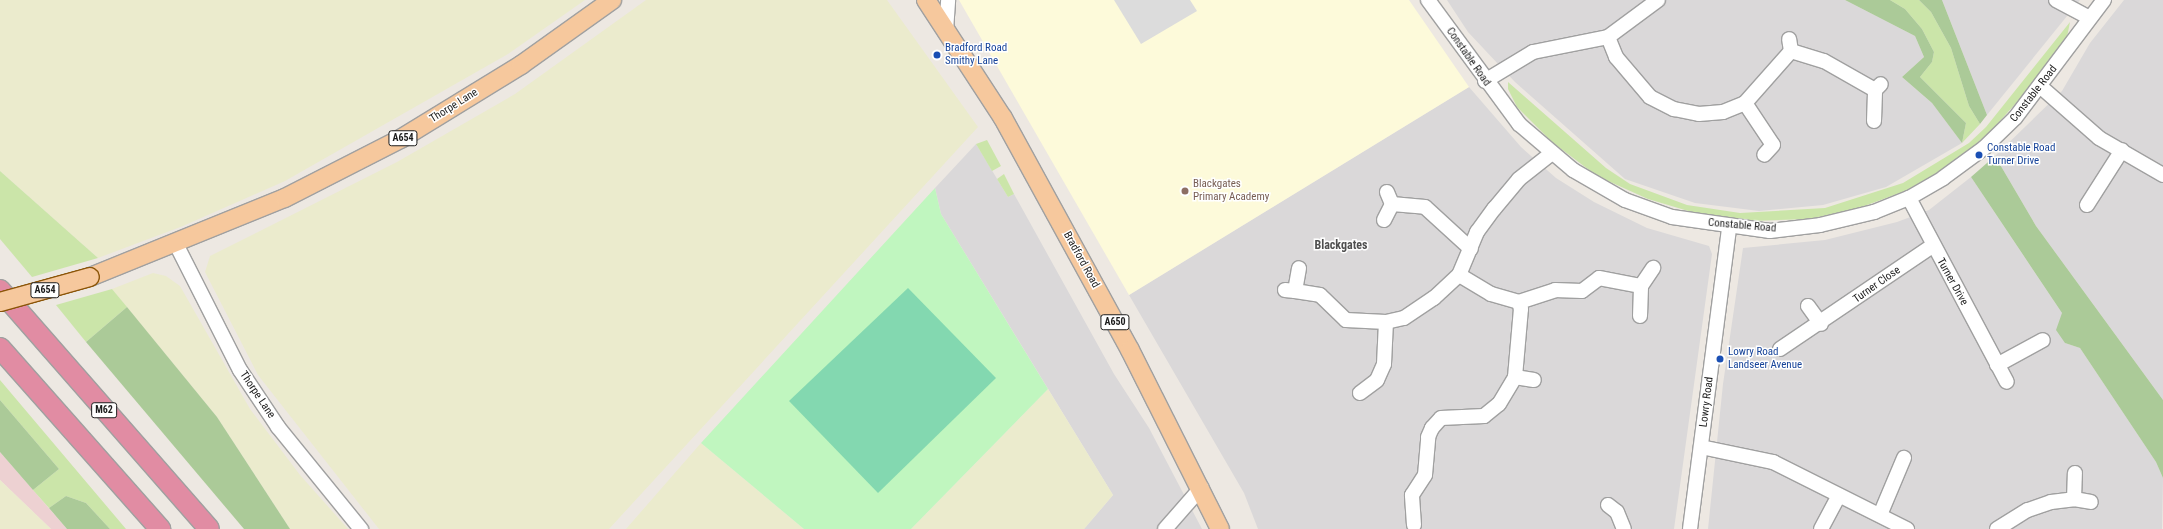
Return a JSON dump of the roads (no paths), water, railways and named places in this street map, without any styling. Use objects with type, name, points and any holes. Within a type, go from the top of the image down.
[{"type":"highway","name":"M62","points":[[0,290],[209,529]]},
{"type":"highway","points":[[0,348],[160,529]]},
{"type":"main road","name":"Thorpe Lane","points":[[0,302],[90,277],[176,244],[285,198],[402,138],[521,65],[612,0]]},
{"type":"main road","name":"Bradford Road","points":[[926,0],[1003,118],[1201,488],[1220,529]]},
{"type":"street","points":[[946,31],[948,0]]},
{"type":"street","name":"Constable Road","points":[[1428,0],[1519,124],[1552,154],[1625,200],[1672,217],[1729,228],[1770,230],[1820,225],[1909,198],[1943,178],[1996,138],[2041,87],[2104,0]]},
{"type":"street","points":[[1486,81],[1534,52],[1608,37],[1658,0]]},
{"type":"street","points":[[2056,0],[2090,18]]},
{"type":"street","points":[[1608,37],[1628,74],[1650,97],[1674,109],[1699,114],[1723,112],[1745,102],[1790,45],[1878,87],[1874,121]]},
{"type":"street","points":[[2041,87],[2079,124],[2163,175]]},
{"type":"street","points":[[1745,102],[1773,145],[1764,156]]},
{"type":"street","points":[[2087,205],[2122,150]]},
{"type":"street","points":[[1299,268],[1290,291],[1320,295],[1346,320],[1386,322],[1404,318],[1419,310],[1459,275],[1477,232],[1494,208],[1519,179],[1552,154]]},
{"type":"street","points":[[1384,220],[1390,198],[1425,207],[1471,248]]},
{"type":"street","name":"Turner Drive","points":[[1909,198],[1932,246],[2007,382]]},
{"type":"street","name":"Lowry Road","points":[[1690,529],[1729,228]]},
{"type":"street","name":"Thorpe Lane","points":[[176,244],[240,370],[278,427],[361,529]]},
{"type":"street","name":"Turner Close","points":[[1780,350],[1821,324],[1932,246]]},
{"type":"street","points":[[1640,316],[1641,286],[1653,268]]},
{"type":"street","points":[[1459,275],[1491,294],[1519,302],[1555,290],[1582,291],[1600,278],[1641,286]]},
{"type":"street","points":[[1414,525],[1412,495],[1425,475],[1428,436],[1432,428],[1441,418],[1484,416],[1499,404],[1516,377],[1522,309],[1519,302]]},
{"type":"street","points":[[1808,306],[1821,324]]},
{"type":"street","points":[[1360,393],[1377,380],[1384,364],[1386,322]]},
{"type":"street","points":[[1997,365],[2043,340]]},
{"type":"street","points":[[1516,377],[1534,380]]},
{"type":"street","points":[[1701,447],[1773,462],[1907,529]]},
{"type":"street","points":[[1880,515],[1904,458]]},
{"type":"street","points":[[2074,499],[2075,473]]},
{"type":"street","points":[[1166,529],[1201,488]]},
{"type":"street","points":[[1821,529],[1839,495]]},
{"type":"street","points":[[1997,529],[2028,510],[2074,499],[2092,502]]},
{"type":"street","points":[[1608,505],[1617,512],[1624,529]]},
{"type":"place","name":"Bradford Road Smithy Lane","points":[[937,55]]},
{"type":"place","name":"Constable Road Turner Drive","points":[[1979,155]]},
{"type":"place","name":"Blackgates Primary Academy","points":[[1185,191]]},
{"type":"place","name":"Lowry Road Landseer Avenue","points":[[1720,359]]},
{"type":"district","name":"Blackgates","points":[[1341,246]]}]
